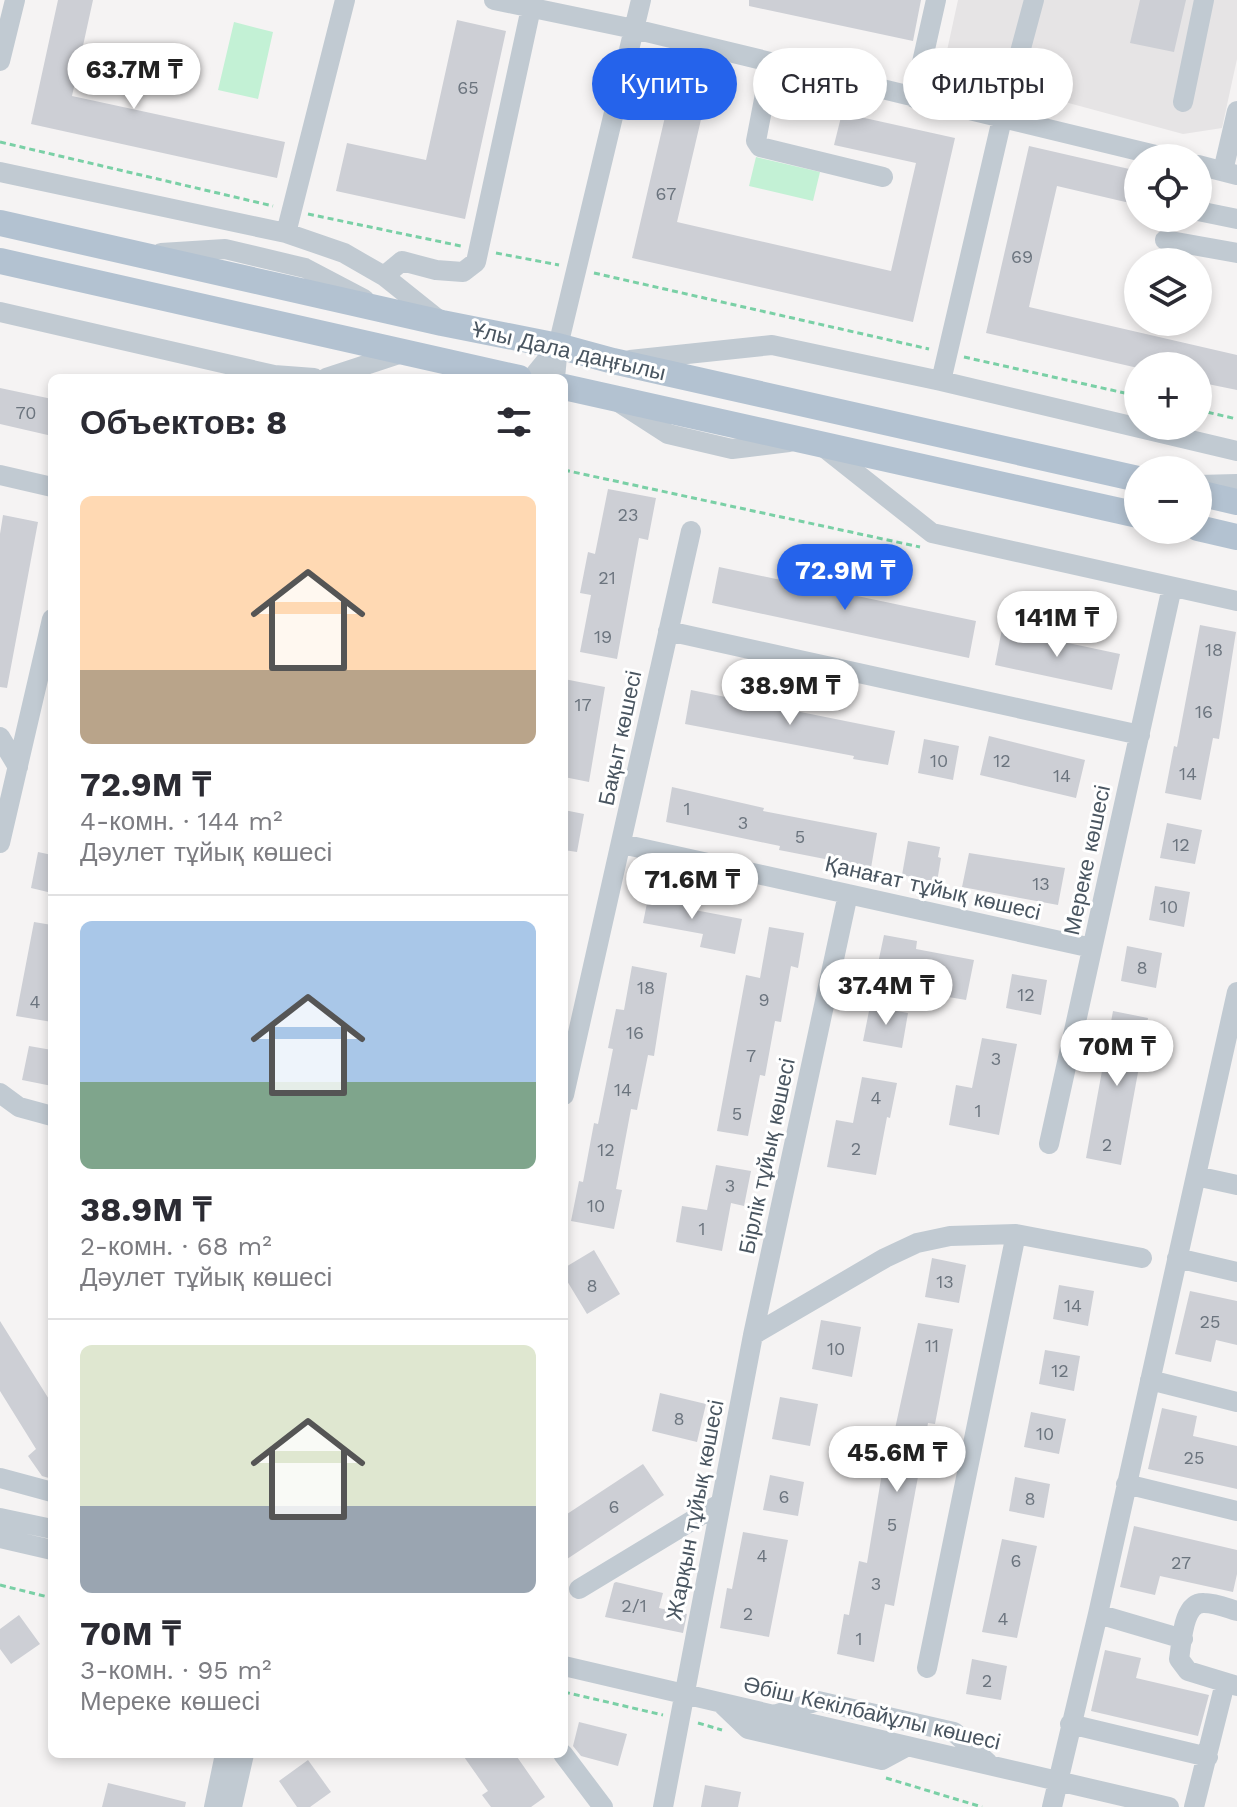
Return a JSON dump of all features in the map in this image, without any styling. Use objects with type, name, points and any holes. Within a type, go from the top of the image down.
[{"type":"main road","name":"Ұлы Дала даңғылы","points":[[0,223],[442,323],[558,346],[1124,476]]},
{"type":"main road","name":"Ұлы Дала даңғылы","points":[[0,261],[501,374]]},
{"type":"main road","name":"Ұлы Дала даңғылы","points":[[568,388],[1124,512]]},
{"type":"main road","points":[[1212,496],[1237,502]]},
{"type":"main road","points":[[1212,531],[1237,537]]},
{"type":"street","points":[[0,61],[15,0]]},
{"type":"street","points":[[286,233],[345,0]]},
{"type":"street","points":[[494,0],[634,29],[753,59]]},
{"type":"street","points":[[555,374],[558,346],[641,0]]},
{"type":"street","points":[[925,48],[936,0]]},
{"type":"street","points":[[1021,48],[1034,0]]},
{"type":"street","points":[[1183,102],[1204,0]]},
{"type":"street","points":[[384,276],[402,261],[436,270],[463,272],[476,262],[531,8]]},
{"type":"street","points":[[1230,173],[1237,111]]},
{"type":"street","points":[[760,120],[756,141],[760,147],[883,177]]},
{"type":"street","points":[[941,381],[1002,120]]},
{"type":"street","points":[[1006,120],[1124,148]]},
{"type":"street","points":[[0,172],[286,233],[344,253],[384,276],[442,323]]},
{"type":"street","points":[[1212,214],[1237,219]]},
{"type":"street","points":[[1165,240],[1237,253]]},
{"type":"street","points":[[0,312],[270,374]]},
{"type":"street","points":[[613,361],[772,345],[941,381],[1237,451]]},
{"type":"street","points":[[535,374],[558,346]]},
{"type":"street","points":[[338,374],[405,352]]},
{"type":"street","points":[[812,442],[932,533],[1237,601]]},
{"type":"street","points":[[0,475],[48,486]]},
{"type":"street","points":[[1212,485],[1237,484]]},
{"type":"street","name":"Бақыт көшесі","points":[[568,1078],[691,531]]},
{"type":"street","name":"Мереке көшесі","points":[[1049,1144],[1172,587]]},
{"type":"street","points":[[668,631],[1140,735]]},
{"type":"street","points":[[0,843],[48,636]]},
{"type":"street","points":[[0,737],[18,767]]},
{"type":"street","name":"Қанағат тұйық көшесі","points":[[622,844],[1092,948]]},
{"type":"street","name":"Бірлік тұйық көшесі","points":[[753,1335],[848,894]]},
{"type":"street","points":[[1052,1807],[1196,1176],[1229,1067],[1237,992]]},
{"type":"street","points":[[0,1093],[19,1107],[48,1115]]},
{"type":"street","points":[[1196,1176],[1237,1185]]},
{"type":"street","points":[[753,1335],[885,1258],[917,1243],[950,1236],[1016,1234],[1142,1258]]},
{"type":"street","points":[[927,1668],[1016,1234]]},
{"type":"street","points":[[1177,1258],[1237,1272]]},
{"type":"street","name":"Жарқын тұйық көшесі","points":[[663,1807],[753,1335]]},
{"type":"street","points":[[1150,1380],[1237,1402]]},
{"type":"street","points":[[0,1478],[48,1491]]},
{"type":"street","points":[[1126,1484],[1237,1511]]},
{"type":"street","points":[[579,1589],[721,1503]]},
{"type":"street","points":[[0,1518],[48,1528]]},
{"type":"street","points":[[0,1538],[48,1549]]},
{"type":"street","points":[[1194,1807],[1231,1684],[1188,1671],[1181,1665],[1179,1659],[1188,1614],[1193,1606],[1202,1602],[1237,1611]]},
{"type":"street","points":[[1098,1614],[1183,1639]]},
{"type":"street","name":"Әбіш Кекілбайұлы көшесі","points":[[568,1667],[1169,1807]]},
{"type":"street","points":[[774,1715],[818,1701],[954,1732],[991,1766]]},
{"type":"street","points":[[720,1703],[748,1729],[882,1760],[908,1746]]},
{"type":"street","points":[[1070,1724],[1208,1757]]},
{"type":"street","points":[[214,1807],[240,1758]]},
{"type":"street","points":[[232,1807],[241,1758]]},
{"type":"street","points":[[566,1758],[603,1807]]},
{"type":"path","points":[[1212,413],[1237,419]]},
{"type":"path","points":[[568,471],[924,548]]},
{"type":"path","points":[[0,1585],[48,1597]]},
{"type":"shaded area","points":[[958,0],[1237,0],[1237,59],[1222,128],[1183,134],[1073,104],[1073,48],[948,48]]},
{"type":"green space","points":[[234,22],[273,32],[258,99],[218,90]]},
{"type":"green space","points":[[756,157],[820,172],[813,201],[749,186]]},
{"type":"building","points":[[58,0],[93,0],[72,96],[285,142],[277,178],[31,124]]},
{"type":"building","points":[[749,0],[921,0],[913,41],[749,6]]},
{"type":"building","points":[[1140,0],[1186,0],[1174,52],[1130,43]]},
{"type":"building","points":[[457,20],[506,31],[465,219],[336,191],[347,143],[426,160]]},
{"type":"building","points":[[664,120],[701,120],[677,222],[891,271],[916,163],[834,145],[840,120],[874,120],[955,138],[913,322],[632,258]]},
{"type":"building","points":[[1029,146],[1124,168],[1124,202],[1057,186],[1029,307],[1124,329],[1124,336],[1155,336],[1237,355],[1237,390],[1212,385],[1212,352],[1124,352],[1124,365],[986,333]]},
{"type":"building","points":[[0,388],[48,398],[48,435],[0,424]]},
{"type":"building","points":[[608,489],[656,498],[648,540],[639,538],[617,659],[580,652],[591,595],[580,593],[588,552],[595,554]]},
{"type":"building","points":[[3,515],[38,522],[7,688],[0,687],[0,534]]},
{"type":"building","points":[[719,567],[976,621],[969,658],[712,603]]},
{"type":"building","points":[[1200,625],[1236,632],[1219,739],[1213,738],[1201,800],[1165,793]]},
{"type":"building","points":[[1002,629],[1120,654],[1112,690],[995,665]]},
{"type":"building","points":[[568,680],[605,687],[589,782],[568,778]]},
{"type":"building","points":[[691,690],[895,731],[888,765],[685,724]]},
{"type":"building","points":[[989,736],[1085,760],[1076,798],[980,775]]},
{"type":"building","points":[[924,739],[959,746],[953,780],[918,773]]},
{"type":"building","points":[[672,787],[764,808],[763,811],[877,833],[871,868],[779,850],[780,846],[666,822]]},
{"type":"building","points":[[568,811],[584,814],[577,852],[568,851]]},
{"type":"building","points":[[1167,823],[1202,830],[1195,864],[1160,858]]},
{"type":"building","points":[[908,841],[940,847],[937,882],[902,875]]},
{"type":"building","points":[[38,852],[48,854],[48,892],[31,888]]},
{"type":"building","points":[[969,853],[1065,868],[1058,905],[962,887]]},
{"type":"building","points":[[1155,886],[1190,892],[1184,927],[1149,920]]},
{"type":"building","points":[[650,888],[687,895],[684,908],[742,919],[735,954],[700,947],[703,934],[643,923]]},
{"type":"building","points":[[34,922],[48,924],[48,1021],[16,1016]]},
{"type":"building","points":[[769,927],[804,933],[798,968],[791,966],[781,1022],[775,1021],[765,1076],[760,1075],[748,1136],[717,1131],[746,975],[760,978]]},
{"type":"building","points":[[884,935],[917,941],[916,949],[974,960],[966,1000],[931,994],[934,978],[877,968]]},
{"type":"building","points":[[1127,946],[1162,953],[1156,988],[1121,981]]},
{"type":"building","points":[[632,966],[667,973],[654,1056],[648,1055],[637,1110],[631,1109],[616,1189],[622,1190],[614,1229],[571,1221],[579,1181],[583,1182],[594,1123],[598,1124],[613,1049],[608,1048],[616,1009],[624,1010]]},
{"type":"building","points":[[1012,974],[1047,980],[1041,1015],[1006,1008]]},
{"type":"building","points":[[870,1006],[908,1013],[902,1048],[863,1041]]},
{"type":"building","points":[[1113,1011],[1148,1018],[1121,1165],[1086,1158]]},
{"type":"building","points":[[982,1038],[1017,1044],[999,1135],[949,1125],[956,1085],[972,1088]]},
{"type":"building","points":[[29,1046],[48,1049],[48,1085],[22,1080]]},
{"type":"building","points":[[862,1077],[897,1083],[876,1175],[827,1167],[836,1120],[853,1123]]},
{"type":"building","points":[[716,1165],[751,1171],[744,1206],[731,1203],[722,1251],[676,1242],[682,1206],[707,1210]]},
{"type":"building","points":[[594,1250],[620,1294],[587,1314],[568,1283],[568,1266]]},
{"type":"building","points":[[932,1258],[966,1265],[959,1303],[925,1297]]},
{"type":"building","points":[[1059,1285],[1094,1291],[1088,1326],[1053,1319]]},
{"type":"building","points":[[1190,1291],[1237,1301],[1237,1345],[1216,1340],[1211,1362],[1175,1354]]},
{"type":"building","points":[[821,1320],[861,1327],[852,1377],[812,1369]]},
{"type":"building","points":[[0,1321],[48,1398],[48,1478],[42,1476],[28,1456],[36,1449],[0,1391]]},
{"type":"building","points":[[918,1323],[953,1329],[935,1424],[928,1423],[894,1606],[885,1604],[874,1662],[837,1654],[844,1614],[849,1615],[859,1561],[867,1563],[888,1437],[893,1438]]},
{"type":"building","points":[[1045,1350],[1080,1356],[1074,1391],[1039,1384]]},
{"type":"building","points":[[660,1393],[706,1404],[697,1442],[652,1431]]},
{"type":"building","points":[[780,1397],[818,1404],[810,1446],[772,1439]]},
{"type":"building","points":[[1162,1408],[1197,1416],[1193,1436],[1237,1446],[1237,1489],[1148,1469]]},
{"type":"building","points":[[1031,1412],[1066,1419],[1059,1454],[1024,1447]]},
{"type":"building","points":[[643,1464],[664,1495],[568,1558],[568,1513]]},
{"type":"building","points":[[770,1475],[804,1482],[798,1516],[763,1510]]},
{"type":"building","points":[[1015,1477],[1050,1484],[1044,1518],[1009,1511]]},
{"type":"building","points":[[1134,1526],[1237,1550],[1233,1592],[1160,1576],[1155,1595],[1120,1587]]},
{"type":"building","points":[[743,1532],[788,1540],[769,1637],[720,1628],[727,1588],[732,1589]]},
{"type":"building","points":[[1002,1539],[1037,1546],[1017,1638],[982,1632]]},
{"type":"building","points":[[616,1582],[663,1593],[659,1608],[687,1614],[683,1633],[605,1617]]},
{"type":"building","points":[[19,1615],[40,1644],[11,1664],[0,1649],[0,1629]]},
{"type":"building","points":[[1105,1650],[1141,1658],[1136,1678],[1209,1695],[1198,1736],[1091,1711]]},
{"type":"building","points":[[972,1659],[1007,1666],[1001,1700],[966,1694]]},
{"type":"building","points":[[579,1722],[627,1734],[618,1766],[581,1756],[573,1746]]},
{"type":"building","points":[[465,1758],[518,1758],[545,1797],[531,1807],[491,1807],[482,1795],[488,1791]]},
{"type":"building","points":[[308,1760],[331,1792],[310,1807],[297,1807],[279,1781]]},
{"type":"building","points":[[108,1783],[186,1802],[185,1807],[102,1807]]},
{"type":"building","points":[[705,1785],[741,1792],[738,1807],[701,1807]]}]
